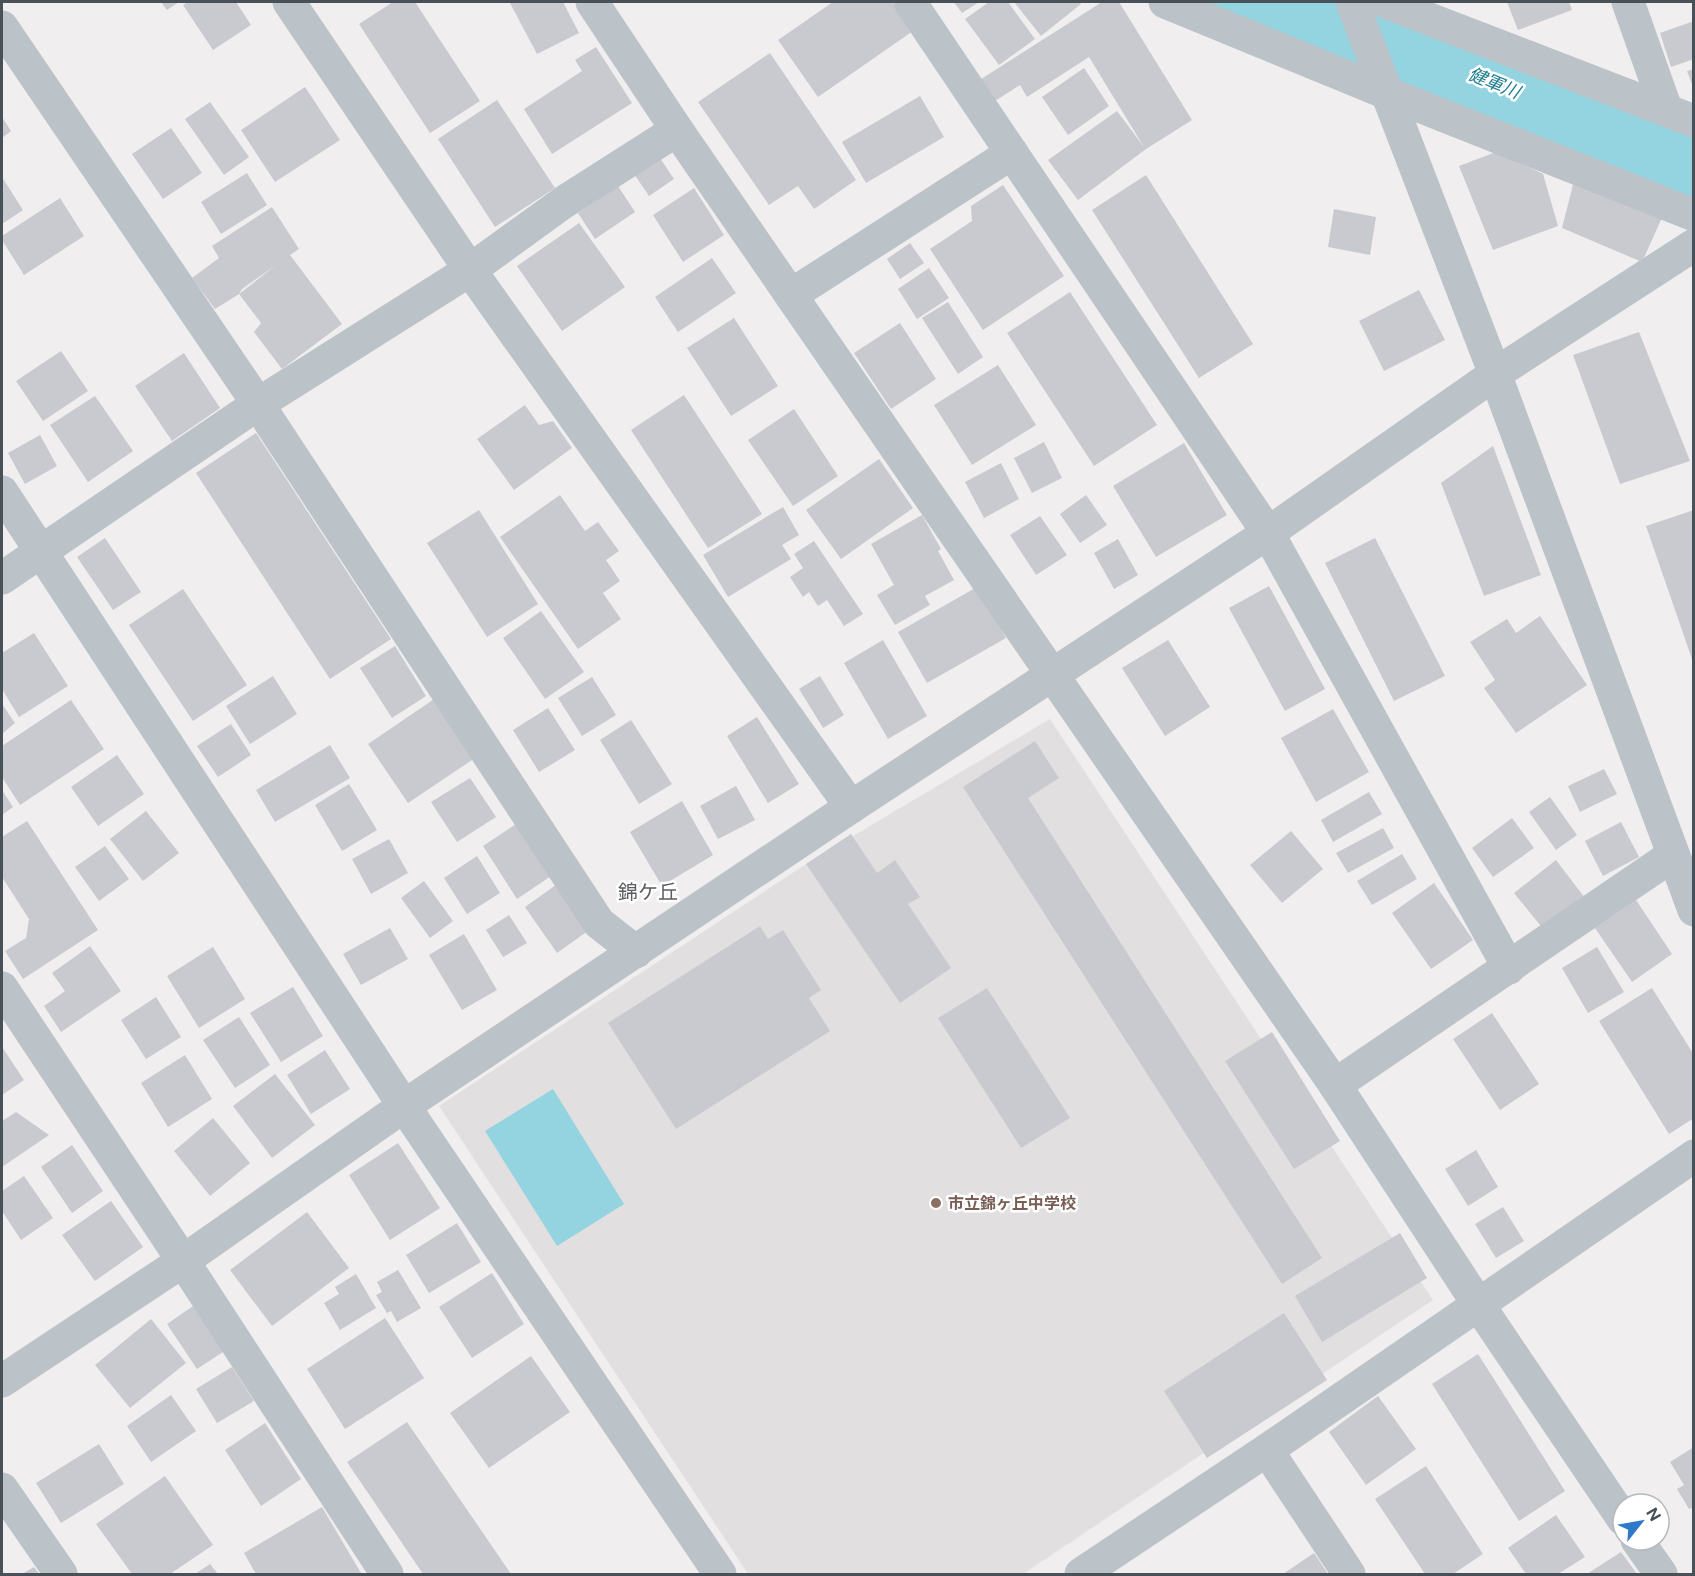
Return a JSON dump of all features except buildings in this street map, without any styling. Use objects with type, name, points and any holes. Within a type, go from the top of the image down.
[{"type":"street","points":[[290,2],[470,270],[851,807]]},
{"type":"street","points":[[592,2],[677,130],[1335,1085],[1478,1304],[1611,1501]]},
{"type":"street","points":[[910,2],[1268,533],[1509,968]]},
{"type":"street","points":[[1166,2],[1389,94],[1694,215]]},
{"type":"street","points":[[1353,2],[1495,374],[1694,910]]},
{"type":"street","points":[[1385,2],[1680,115]]},
{"type":"street","points":[[1628,2],[1680,115]]},
{"type":"street","points":[[2,27],[258,404],[600,923],[636,952]]},
{"type":"street","points":[[2,578],[258,404],[470,270],[564,202],[677,130]]},
{"type":"street","points":[[791,295],[1011,153]]},
{"type":"street","points":[[2,1381],[183,1261],[404,1106],[851,807],[1268,533],[1495,374],[1694,245]]},
{"type":"street","points":[[2,492],[404,1106],[720,1575]]},
{"type":"street","points":[[1335,1085],[1673,855]]},
{"type":"street","points":[[2,988],[387,1575]]},
{"type":"street","points":[[1081,1575],[1694,1156]]},
{"type":"street","points":[[1267,1450],[1349,1575]]},
{"type":"street","points":[[2,1489],[61,1575]]},
{"type":"street","points":[[1645,1552],[1661,1575]]},
{"type":"shaded area","name":"市立錦ヶ丘中学校","points":[[1050,719],[1433,1300],[1023,1574],[748,1574],[439,1106],[806,864]]},
{"type":"water","name":"健軍川","points":[[1201,2],[1361,2],[1693,137],[1693,203]]},
{"type":"water","points":[[553,1089],[624,1204],[557,1246],[485,1131]]},
{"type":"place","name":"市立錦ヶ丘中学校","points":[[936,1203]]},
{"type":"district","name":"錦ケ丘","points":[[648,892]]}]
